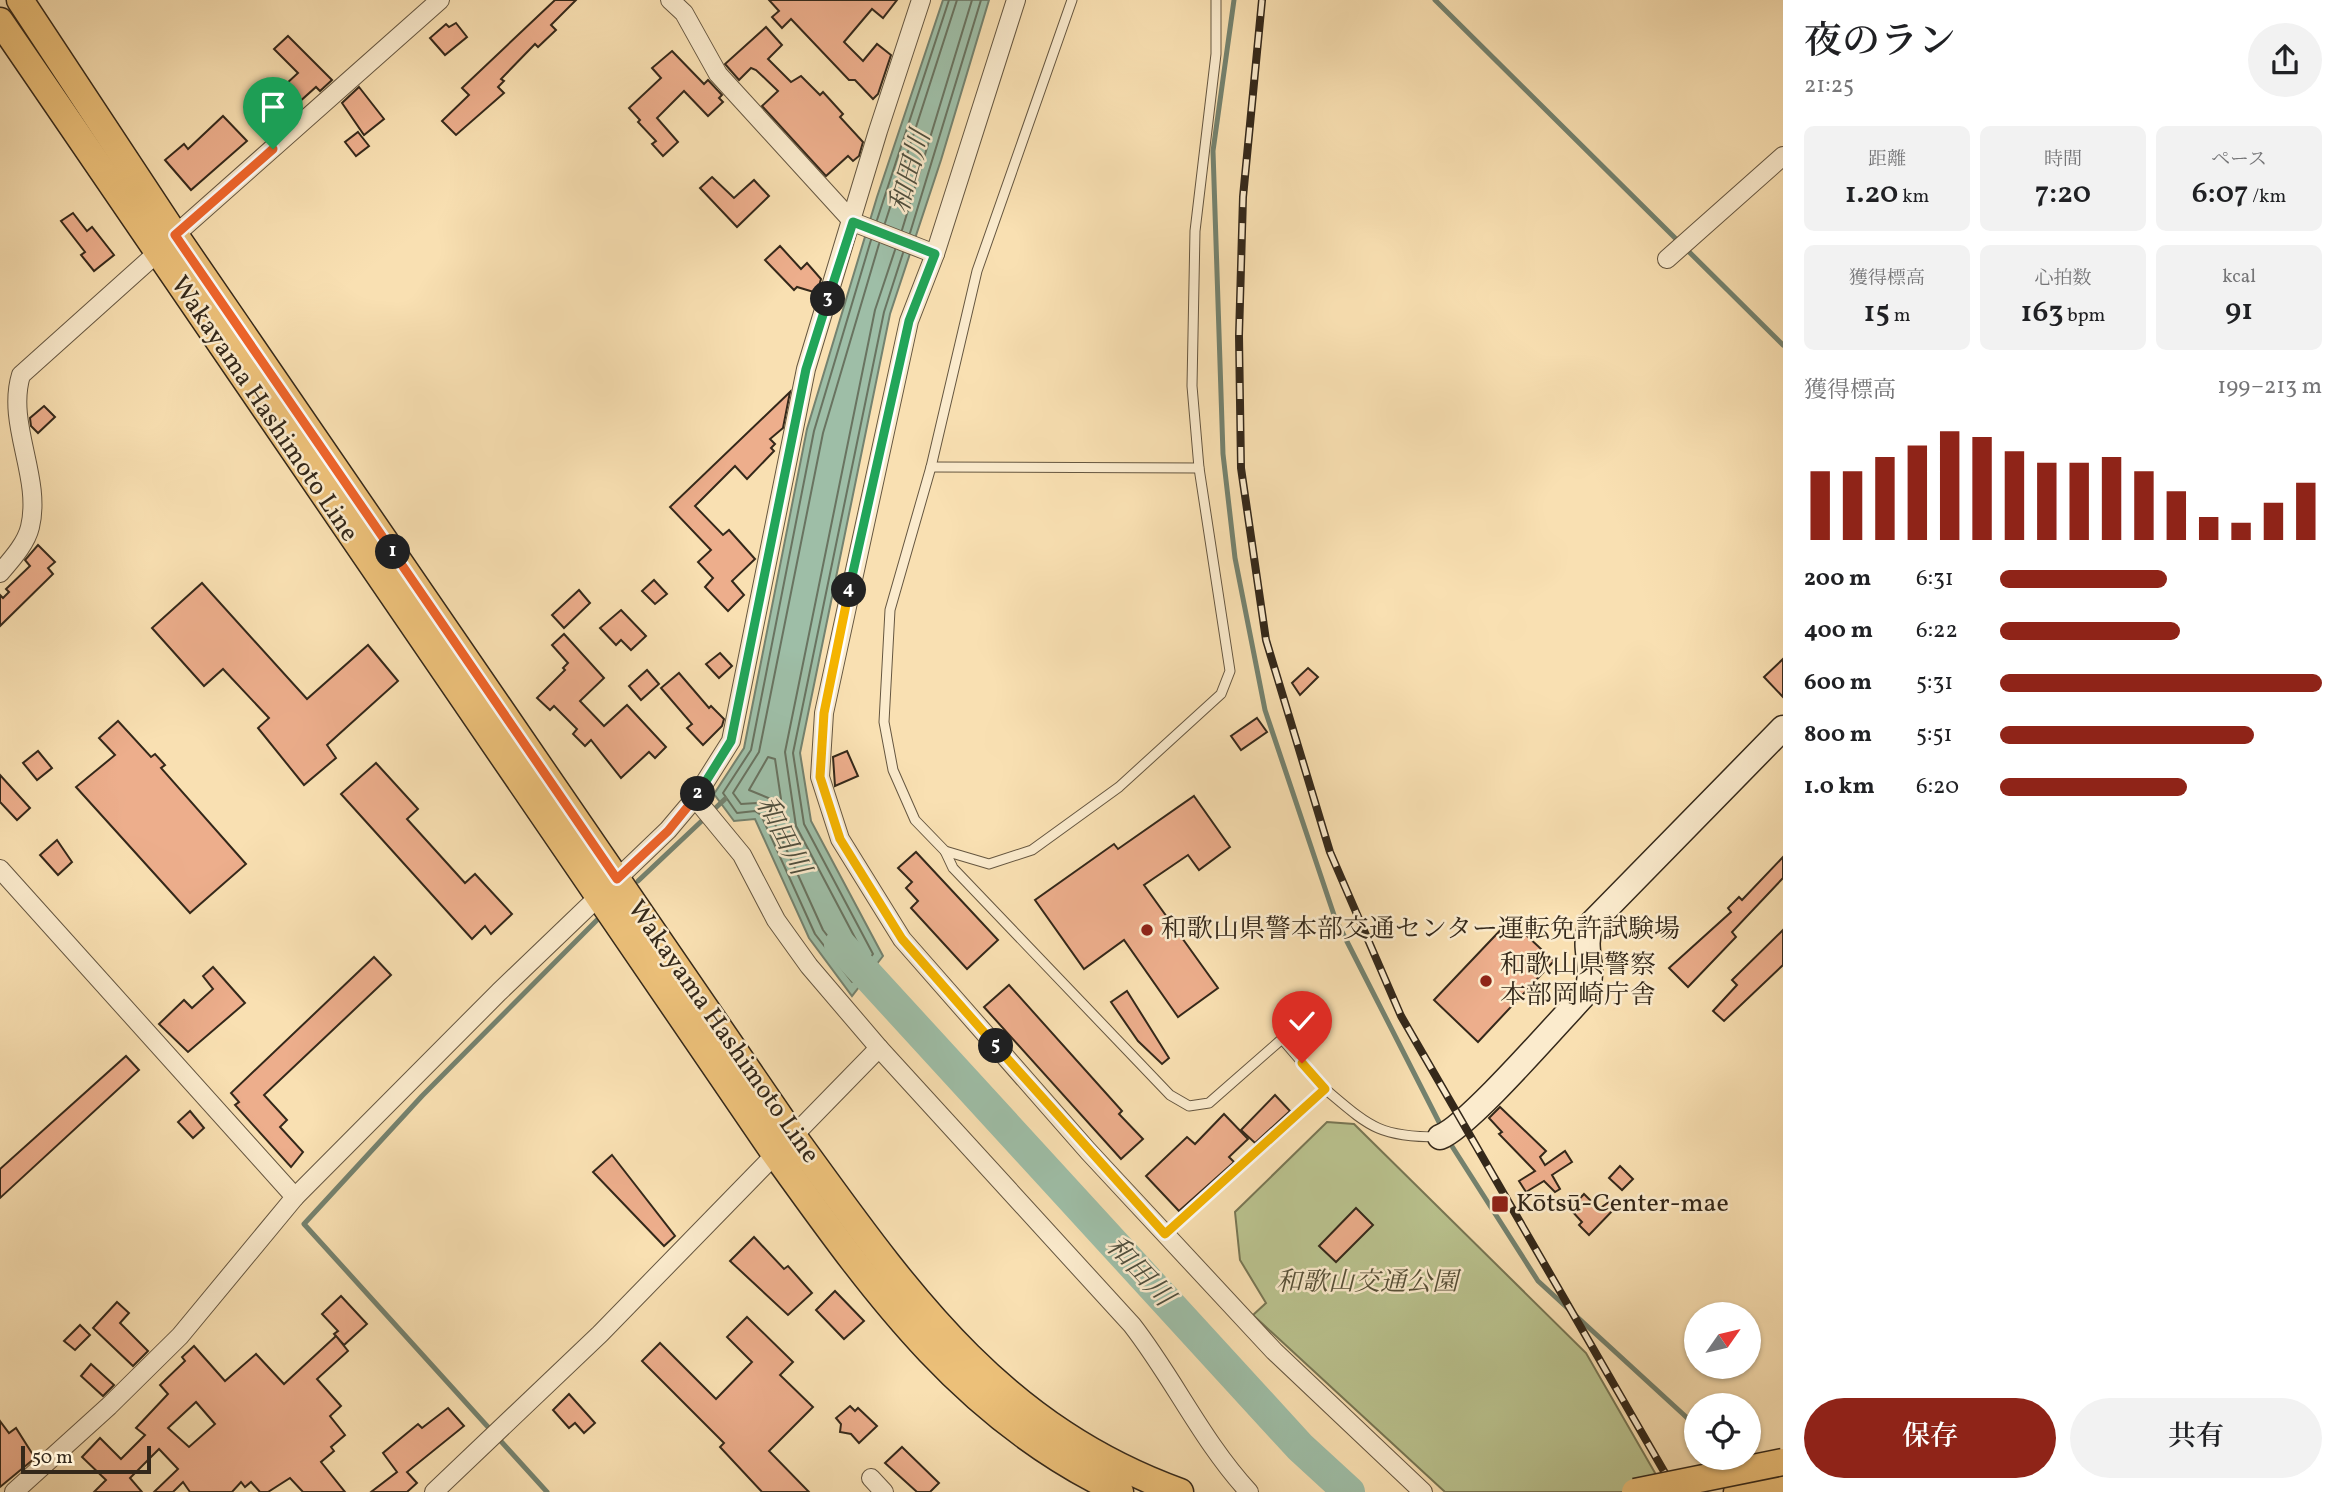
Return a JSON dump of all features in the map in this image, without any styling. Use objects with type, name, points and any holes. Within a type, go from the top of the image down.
[{"type":"main road","name":"Wakayama Hashimoto Line","points":[[25,2],[166,244]]},
{"type":"main road","name":"Wakayama Hashimoto Line","points":[[1,25],[166,244],[784,1145],[895,1315],[951,1376],[1018,1432],[1110,1479],[1180,1492]]},
{"type":"main road","points":[[1635,1492],[1783,1462]]},
{"type":"main road","points":[[1737,1492],[1783,1485]]},
{"type":"street","points":[[0,573],[30,527],[30,489],[15,393],[21,375],[440,0]]},
{"type":"street","points":[[670,0],[684,13],[718,74],[853,222],[931,253]]},
{"type":"street","points":[[14,1492],[109,1406],[180,1335],[295,1198],[668,831],[695,798],[731,741],[806,369],[921,0]]},
{"type":"street","points":[[1016,0],[909,321],[824,713],[820,777],[840,839],[902,939],[1165,1234],[1274,1351],[1423,1492]]},
{"type":"street","points":[[1,25],[25,2]]},
{"type":"street","points":[[1667,259],[1783,156]]},
{"type":"street","points":[[1440,1137],[1449,1134],[1476,1108],[1586,993],[1592,976],[1585,943],[1591,924],[1783,728]]},
{"type":"street","points":[[695,798],[742,855],[776,920],[809,966],[879,1048],[1132,1325],[1160,1362],[1195,1423],[1248,1492]]},
{"type":"street","points":[[0,869],[295,1198]]},
{"type":"street","points":[[434,1492],[600,1334],[879,1048]]},
{"type":"street","points":[[871,1478],[884,1492]]},
{"type":"lane","points":[[1072,0],[977,271],[931,467],[890,610],[884,722],[893,770],[915,820],[945,851],[953,868],[1170,1095],[1189,1106],[1209,1103],[1282,1039],[1325,1089],[1369,1127],[1407,1137],[1440,1137]]},
{"type":"lane","points":[[945,851],[989,864],[1032,850],[1119,787],[1221,694],[1230,671],[1199,468],[1192,386],[1195,231],[1216,54],[1216,0]]},
{"type":"lane","points":[[931,467],[1199,468]]},
{"type":"lane","points":[[1165,1234],[1325,1089]]},
{"type":"green space","name":"和歌山交通公園","points":[[1327,1122],[1354,1124],[1586,1353],[1666,1492],[1445,1492],[1253,1315],[1266,1303],[1240,1260],[1235,1212]]},
{"type":"water","points":[[943,0],[989,0],[941,160],[890,314],[800,753],[811,821],[883,956],[852,996],[809,938],[755,819],[734,821],[714,794],[744,748],[807,429],[877,197]]},
{"type":"building","points":[[555,0],[576,0],[551,25],[556,30],[538,47],[535,44],[501,79],[504,81],[498,87],[504,93],[456,135],[442,121],[469,95],[462,88]]},
{"type":"building","points":[[769,0],[897,0],[883,18],[872,9],[844,42],[863,61],[877,44],[891,55],[878,94],[873,99],[855,80],[849,80],[791,19],[782,28],[772,17],[779,11]]},
{"type":"building","points":[[456,23],[467,37],[445,55],[430,38],[446,24],[449,27]]},
{"type":"building","points":[[766,27],[782,45],[768,59],[791,82],[801,76],[820,95],[823,92],[843,114],[840,117],[863,142],[859,156],[853,161],[848,156],[826,176],[762,106],[778,91],[756,70],[751,68],[739,80],[725,64]]},
{"type":"building","points":[[288,36],[332,80],[320,91],[316,87],[288,112],[273,96],[298,73],[274,49]]},
{"type":"building","points":[[672,51],[704,84],[708,80],[722,95],[719,98],[723,102],[708,116],[684,91],[657,118],[678,142],[663,156],[652,144],[656,141],[629,108],[661,78],[652,68]]},
{"type":"building","points":[[359,87],[384,119],[364,135],[342,103]]},
{"type":"building","points":[[223,116],[247,141],[191,190],[165,160],[184,144],[188,149]]},
{"type":"building","points":[[358,132],[369,146],[356,156],[345,142]]},
{"type":"building","points":[[712,177],[734,198],[754,180],[769,196],[737,227],[700,188]]},
{"type":"building","points":[[73,213],[87,231],[92,227],[114,255],[94,271],[81,255],[85,252],[61,221]]},
{"type":"building","points":[[780,246],[801,269],[807,263],[821,279],[817,293],[797,287],[794,290],[765,260]]},
{"type":"building","points":[[790,392],[783,428],[770,439],[775,444],[771,448],[774,451],[747,479],[735,466],[695,506],[723,535],[729,530],[755,559],[732,581],[744,595],[728,611],[705,587],[713,578],[698,562],[711,550],[670,507]]},
{"type":"building","points":[[44,406],[55,417],[38,433],[31,426],[30,418]]},
{"type":"building","points":[[38,545],[55,562],[48,568],[53,574],[0,626],[0,595],[3,598],[9,592],[6,589],[30,566],[25,560]]},
{"type":"building","points":[[654,580],[667,594],[655,604],[642,591]]},
{"type":"building","points":[[202,583],[307,699],[368,645],[398,681],[327,745],[336,758],[304,785],[258,728],[269,718],[223,669],[204,686],[152,628]]},
{"type":"building","points":[[579,590],[590,603],[564,628],[552,615]]},
{"type":"building","points":[[621,610],[646,636],[631,650],[621,640],[616,645],[600,628]]},
{"type":"building","points":[[564,634],[604,678],[580,701],[604,726],[627,705],[666,747],[655,758],[649,752],[621,778],[591,740],[585,746],[573,734],[577,729],[554,706],[550,710],[537,698],[565,670],[563,668],[568,663],[552,645]]},
{"type":"building","points":[[720,653],[732,666],[719,678],[706,664]]},
{"type":"building","points":[[1783,659],[1783,697],[1764,677]]},
{"type":"building","points":[[1308,668],[1318,677],[1300,695],[1292,683]]},
{"type":"building","points":[[647,670],[659,684],[641,700],[629,686]]},
{"type":"building","points":[[679,673],[709,708],[711,706],[724,719],[722,726],[703,745],[687,728],[692,724],[661,688]]},
{"type":"building","points":[[1257,718],[1267,732],[1241,750],[1231,736]]},
{"type":"building","points":[[118,721],[151,757],[155,754],[165,765],[161,768],[246,864],[190,913],[76,787],[115,755],[99,738]]},
{"type":"building","points":[[38,751],[52,768],[37,780],[23,763]]},
{"type":"building","points":[[847,751],[858,776],[835,786],[833,757]]},
{"type":"building","points":[[376,763],[418,809],[407,819],[465,883],[475,874],[512,914],[491,934],[485,926],[472,939],[341,794]]},
{"type":"building","points":[[0,775],[30,808],[17,820],[0,802]]},
{"type":"building","points":[[1194,796],[1230,847],[1199,870],[1188,855],[1144,885],[1218,988],[1178,1017],[1124,940],[1084,969],[1035,900],[1114,844],[1118,849]]},
{"type":"building","points":[[57,840],[72,862],[58,875],[40,855]]},
{"type":"building","points":[[916,852],[998,940],[967,969],[911,908],[918,901],[906,888],[912,882],[898,868]]},
{"type":"building","points":[[1783,857],[1783,878],[1732,932],[1736,937],[1688,987],[1669,968],[1731,912],[1728,908],[1739,897],[1742,900]]},
{"type":"building","points":[[1510,920],[1554,961],[1478,1042],[1434,1000]]},
{"type":"building","points":[[1783,930],[1783,965],[1724,1021],[1713,1011],[1737,985],[1732,980]]},
{"type":"building","points":[[374,957],[391,975],[264,1095],[287,1120],[280,1127],[303,1152],[291,1167],[235,1105],[239,1102],[231,1093]]},
{"type":"building","points":[[213,967],[245,1003],[188,1052],[159,1024],[184,1000],[192,1008],[213,989],[203,976]]},
{"type":"building","points":[[1009,985],[1122,1111],[1119,1114],[1143,1139],[1121,1159],[984,1007]]},
{"type":"building","points":[[1127,991],[1169,1058],[1162,1064],[1138,1041],[1111,1002]]},
{"type":"building","points":[[126,1056],[139,1070],[0,1198],[0,1169]]},
{"type":"building","points":[[1275,1095],[1290,1111],[1255,1143],[1241,1130]]},
{"type":"building","points":[[1500,1107],[1546,1151],[1540,1157],[1545,1165],[1565,1151],[1572,1162],[1552,1175],[1560,1189],[1555,1192],[1544,1181],[1526,1192],[1519,1181],[1535,1171],[1499,1134],[1502,1132],[1489,1118]]},
{"type":"building","points":[[190,1111],[204,1128],[193,1138],[178,1122]]},
{"type":"building","points":[[1224,1114],[1248,1139],[1229,1157],[1234,1162],[1179,1211],[1146,1176],[1187,1137],[1195,1144]]},
{"type":"building","points":[[612,1155],[675,1236],[664,1246],[593,1172]]},
{"type":"building","points":[[1620,1166],[1633,1179],[1622,1190],[1609,1178]]},
{"type":"building","points":[[1584,1194],[1599,1209],[1613,1199],[1618,1205],[1589,1235],[1579,1225],[1582,1222],[1570,1209]]},
{"type":"building","points":[[1356,1208],[1373,1225],[1336,1262],[1319,1246]]},
{"type":"building","points":[[754,1237],[784,1269],[788,1266],[812,1293],[788,1315],[730,1261]]},
{"type":"building","points":[[835,1291],[864,1321],[844,1339],[816,1310]]},
{"type":"building","points":[[341,1296],[367,1324],[344,1345],[334,1334],[338,1331],[322,1314]]},
{"type":"building","points":[[117,1302],[129,1313],[120,1323],[148,1351],[133,1366],[93,1328]]},
{"type":"building","points":[[747,1317],[793,1362],[780,1375],[813,1407],[769,1451],[809,1492],[762,1492],[720,1447],[724,1443],[642,1361],[660,1343],[716,1399],[752,1362],[727,1337]]},
{"type":"building","points":[[80,1325],[90,1335],[75,1350],[64,1341]]},
{"type":"building","points":[[336,1336],[348,1351],[317,1379],[341,1406],[330,1416],[345,1435],[331,1447],[334,1451],[321,1462],[345,1492],[303,1492],[290,1478],[268,1492],[260,1492],[251,1482],[245,1487],[241,1482],[232,1492],[190,1492],[183,1482],[173,1492],[154,1492],[178,1469],[159,1449],[130,1478],[142,1492],[94,1492],[106,1480],[82,1457],[100,1438],[121,1459],[145,1435],[136,1428],[168,1394],[160,1385],[185,1361],[182,1357],[194,1346],[225,1381],[256,1354],[284,1384]],"holes":[[[196,1402],[215,1424],[189,1447],[168,1428]]]},
{"type":"building","points":[[91,1364],[114,1385],[103,1396],[81,1376]]},
{"type":"building","points":[[569,1394],[595,1423],[584,1433],[575,1423],[569,1428],[553,1410]]},
{"type":"building","points":[[850,1406],[855,1411],[858,1408],[877,1426],[859,1443],[851,1434],[840,1432],[841,1424],[836,1418]]},
{"type":"building","points":[[448,1408],[464,1426],[407,1472],[417,1483],[407,1492],[371,1492],[397,1472],[383,1453],[418,1424],[422,1428]]},
{"type":"building","points":[[0,1421],[9,1433],[16,1428],[35,1458],[0,1487]]},
{"type":"building","points":[[902,1447],[939,1483],[930,1492],[917,1492],[885,1463]]},
{"type":"waterway","points":[[1234,0],[1213,151],[1223,454],[1235,558],[1265,710],[1335,918],[1442,1128]]},
{"type":"waterway","points":[[1435,0],[1783,345]]},
{"type":"waterway","points":[[638,881],[725,799]]},
{"type":"waterway","points":[[547,1492],[304,1224],[422,1096],[597,920]]},
{"type":"waterway","name":"和田川","points":[[840,945],[1300,1447],[1349,1492]]},
{"type":"waterway","points":[[1448,1140],[1538,1281],[1684,1415]]},
{"type":"railway","points":[[1262,0],[1243,197],[1239,336],[1241,468],[1266,640],[1330,852],[1401,1016],[1676,1492]]},
{"type":"place","name":"和歌山県警本部交通センター運転免許試験場","points":[[1147,930]]},
{"type":"place","name":"和歌山県警察 本部岡崎庁舎","points":[[1486,981]]},
{"type":"place","name":"Kōtsū-Center-mae","points":[[1500,1204]]},
{"type":"route","points":[[273,149],[175,235],[617,879],[668,831],[695,798],[731,741],[806,369],[853,222],[935,254],[909,321],[824,713],[820,777],[840,839],[902,939],[1088,1151],[1165,1234],[1325,1089],[1302,1063]]}]
